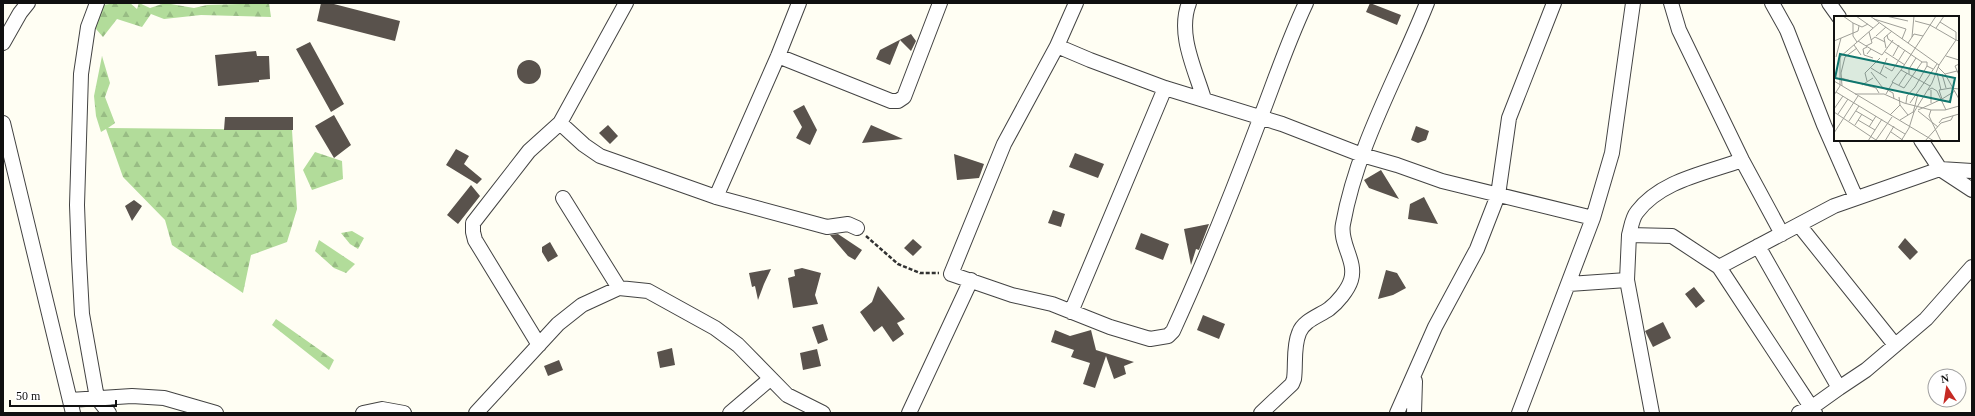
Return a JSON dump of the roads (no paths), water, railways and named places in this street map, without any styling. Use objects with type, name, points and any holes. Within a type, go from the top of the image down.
[{"type":"street","points":[[3,43],[20,13],[28,3]]},
{"type":"street","points":[[97,3],[88,27],[81,74],[77,205],[82,314],[97,398],[110,413]]},
{"type":"street","points":[[539,345],[476,240],[473,232],[473,223],[529,150],[560,123],[626,3]]},
{"type":"street","points":[[716,197],[778,56],[798,3]]},
{"type":"street","points":[[778,56],[891,101],[898,101],[904,97],[940,3]]},
{"type":"street","points":[[1076,3],[1057,46],[1004,144],[951,274],[1012,295],[1052,304],[1110,327],[1150,339],[1168,336],[1174,331],[1200,273],[1261,118],[1284,51],[1306,3]]},
{"type":"street","points":[[1189,3],[1184,22],[1185,37],[1204,99]]},
{"type":"street","points":[[1261,413],[1292,384],[1294,379],[1299,332],[1307,323],[1330,308],[1350,282],[1352,267],[1342,226],[1362,155],[1427,3]]},
{"type":"street","points":[[1398,413],[1435,327],[1477,249],[1498,195],[1509,118],[1517,94],[1554,3]]},
{"type":"street","points":[[1519,413],[1569,284],[1592,218],[1612,153],[1633,3]]},
{"type":"street","points":[[1671,3],[1679,30],[1742,160],[1782,234]]},
{"type":"street","points":[[1772,3],[1787,30],[1824,125],[1856,198]]},
{"type":"street","points":[[1829,3],[1838,16]]},
{"type":"street","points":[[1057,46],[1165,88],[1204,99],[1317,136],[1362,155],[1397,165],[1442,181],[1592,218]]},
{"type":"street","points":[[1071,312],[1165,88]]},
{"type":"street","points":[[3,123],[71,407],[97,398],[132,396],[164,398],[216,413]]},
{"type":"street","points":[[560,123],[584,145],[600,156],[716,197],[827,227],[848,224],[857,228]]},
{"type":"street","points":[[1922,141],[1940,169],[1972,190]]},
{"type":"street","points":[[1652,413],[1627,280],[1629,235],[1636,213],[1660,192],[1679,182],[1742,160]]},
{"type":"street","points":[[1718,267],[1834,206],[1940,169],[1972,171]]},
{"type":"street","points":[[563,198],[619,288]]},
{"type":"street","points":[[1799,225],[1895,344]]},
{"type":"street","points":[[1629,235],[1672,236],[1718,267],[1808,411],[1866,370],[1926,319],[1972,267]]},
{"type":"street","points":[[1758,246],[1839,388]]},
{"type":"street","points":[[909,413],[971,280]]},
{"type":"street","points":[[1569,284],[1627,280]]},
{"type":"street","points":[[476,413],[558,324],[582,305],[619,288],[648,291],[715,328],[738,345],[787,395],[823,413]]},
{"type":"street","points":[[1414,413],[1415,372]]},
{"type":"street","points":[[730,413],[770,379]]},
{"type":"street","points":[[363,413],[382,409],[404,413]]}]
